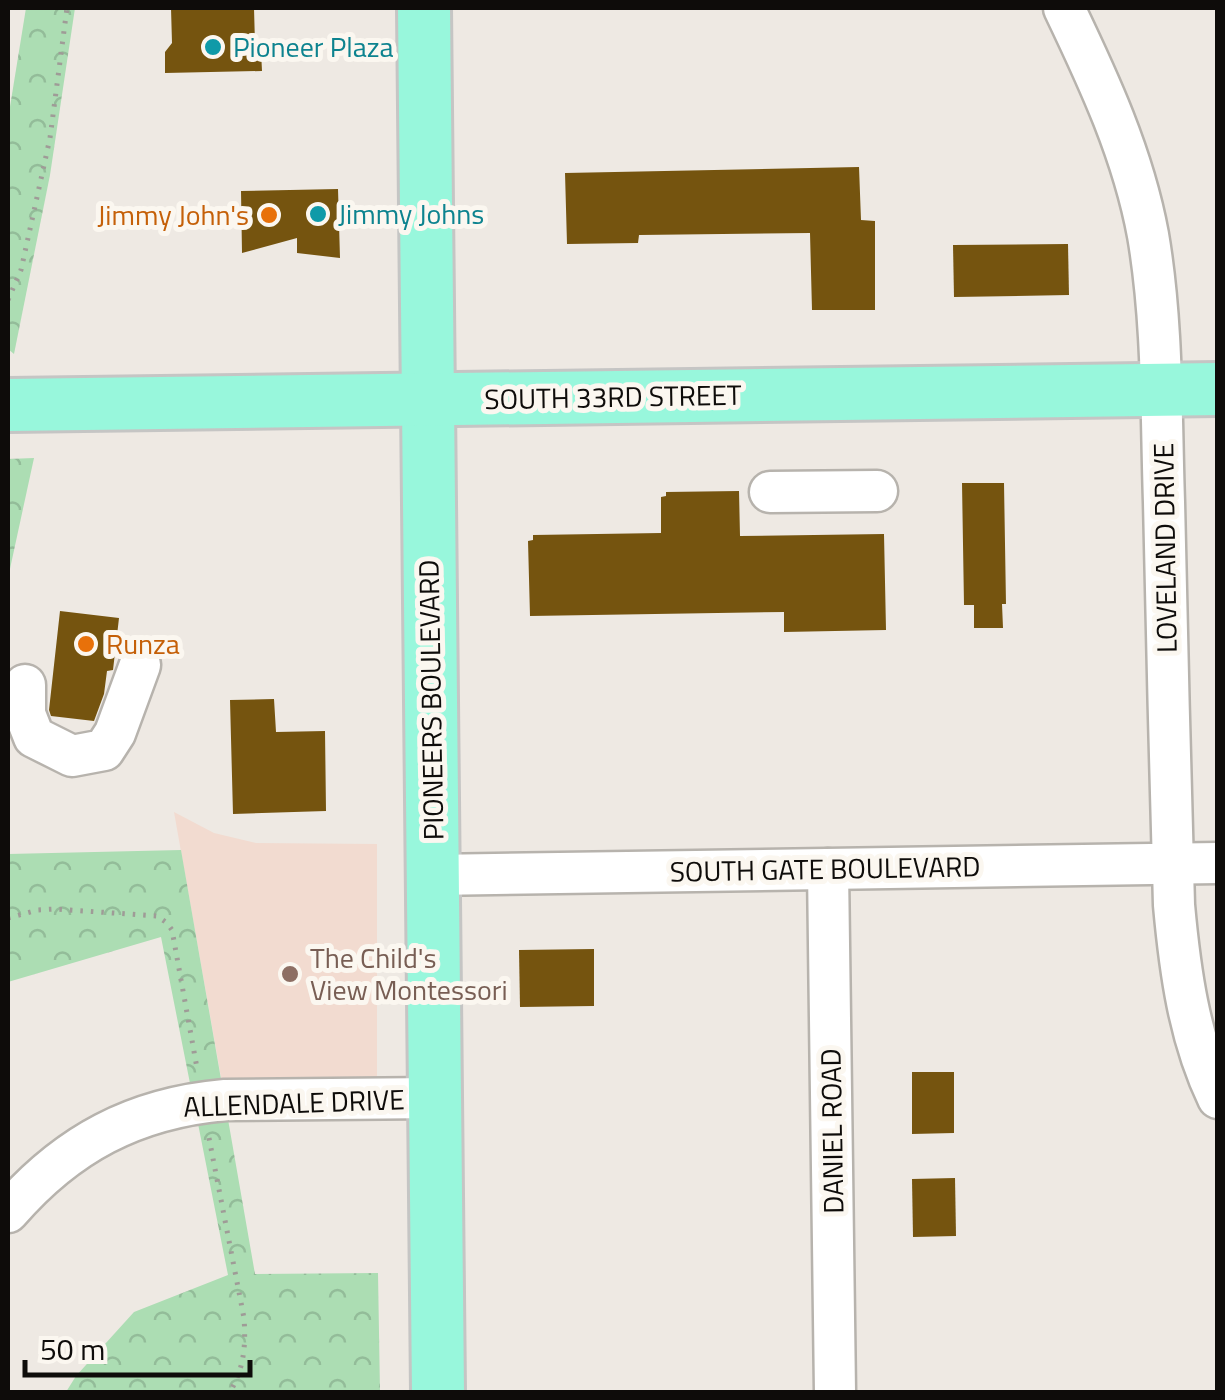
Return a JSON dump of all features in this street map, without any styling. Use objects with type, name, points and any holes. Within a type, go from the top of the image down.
[{"type":"main road","name":"PIONEERS BOULEVARD","points":[[424,8],[438,1392]]},
{"type":"main road","name":"SOUTH 33RD STREET","points":[[8,405],[1218,389]]},
{"type":"street","name":"LOVELAND DRIVE","points":[[1064,8],[1107,99],[1133,171],[1148,236],[1161,390],[1173,864],[1180,968],[1191,1024],[1218,1098]]},
{"type":"street","points":[[770,492],[877,490]]},
{"type":"street","points":[[24,685],[25,714],[34,737],[72,756],[104,750],[115,732],[140,665]]},
{"type":"street","name":"SOUTH GATE BOULEVARD","points":[[433,875],[1218,864]]},
{"type":"street","name":"DANIEL ROAD","points":[[828,869],[835,1392]]},
{"type":"street","name":"ALLENDALE DRIVE","points":[[8,1212],[78,1147],[137,1118],[166,1109],[241,1100],[435,1098]]},
{"type":"path","points":[[8,300],[22,270],[50,138],[67,8]]},
{"type":"shaded area","name":"The Child's View Montessori","points":[[174,812],[214,833],[256,843],[377,844],[377,1098],[225,1100]]},
{"type":"green space","points":[[26,8],[75,8],[50,175],[14,354],[8,349],[8,119]]},
{"type":"green space","points":[[34,458],[8,578],[8,459]]},
{"type":"green space","points":[[181,850],[255,1274],[378,1273],[380,1392],[66,1392],[134,1312],[228,1275],[161,937],[8,982],[8,854]]},
{"type":"building","name":"Pioneer Plaza","points":[[171,8],[254,8],[255,44],[261,51],[262,71],[165,73],[165,52],[172,43]]},
{"type":"building","points":[[859,167],[861,220],[875,221],[875,310],[812,310],[810,233],[639,235],[638,243],[567,244],[565,173]]},
{"type":"building","points":[[338,189],[340,258],[297,253],[297,238],[242,253],[241,191]]},
{"type":"building","points":[[1068,244],[1069,295],[954,297],[953,245]]},
{"type":"building","points":[[962,483],[1004,483],[1003,628],[974,628],[974,605],[964,605]]},
{"type":"building","points":[[739,491],[740,536],[884,534],[886,630],[784,632],[784,612],[530,616],[528,541],[533,540],[533,535],[661,533],[661,497],[666,492]]},
{"type":"building","name":"Runza","points":[[60,611],[119,618],[113,670],[107,671],[94,721],[51,716],[49,710]]},
{"type":"building","points":[[274,699],[276,732],[325,731],[326,811],[233,814],[230,700]]},
{"type":"building","points":[[594,949],[594,1006],[520,1007],[519,950]]},
{"type":"building","points":[[912,1072],[954,1072],[954,1133],[912,1134]]},
{"type":"building","points":[[955,1178],[956,1236],[913,1237],[912,1179]]},
{"type":"place","name":"Pioneer Plaza","points":[[213,47]]},
{"type":"place","name":"Jimmy Johns","points":[[318,214]]},
{"type":"place","name":"Jimmy John's","points":[[269,215]]},
{"type":"place","name":"Runza","points":[[86,644]]},
{"type":"place","name":"The Child's View Montessori","points":[[290,974]]}]
